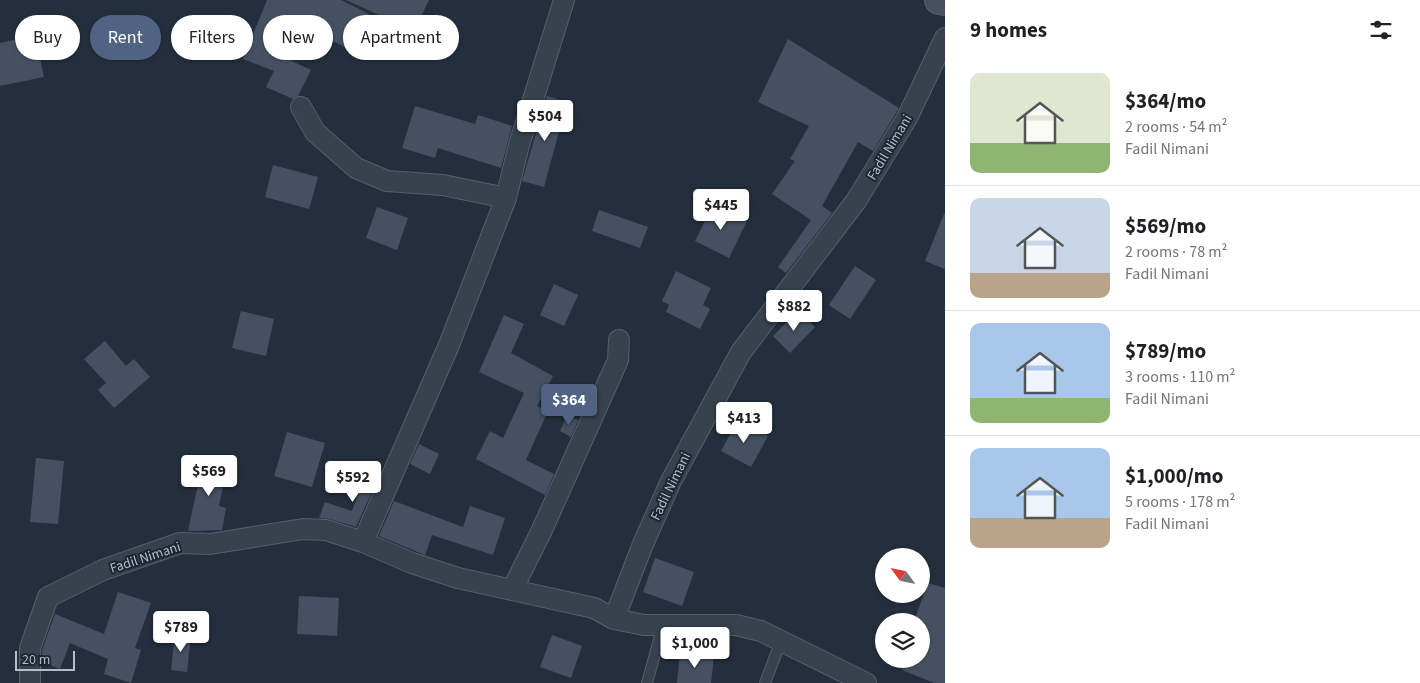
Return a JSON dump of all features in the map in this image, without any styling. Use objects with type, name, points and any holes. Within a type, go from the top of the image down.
[{"type":"street","points":[[363,542],[449,345],[506,198],[519,145],[564,0]]},
{"type":"street","points":[[939,0],[945,1]]},
{"type":"street","name":"Fadil Nimani","points":[[30,683],[30,648],[48,598],[103,570],[180,543],[210,544],[303,528],[326,530],[363,542],[412,564],[458,578],[594,608],[614,619],[643,544],[671,481],[741,352],[856,201],[907,118],[945,38]]},
{"type":"street","points":[[301,106],[314,132],[356,168],[387,181],[443,185],[506,198]]},
{"type":"street","points":[[512,590],[542,530],[618,360],[619,340]]},
{"type":"street","points":[[614,619],[644,625],[736,625],[761,631],[866,683]]},
{"type":"lane","points":[[647,683],[663,625]]},
{"type":"lane","points":[[766,683],[781,641]]},
{"type":"building","points":[[267,0],[341,0],[369,14],[343,15],[343,46],[333,41],[333,15],[263,15],[263,60],[290,60],[311,70],[298,96],[293,99],[266,87],[274,71],[246,60],[253,60],[253,34]]},
{"type":"building","points":[[346,0],[429,0],[422,15],[379,15]]},
{"type":"building","points":[[788,39],[899,108],[873,151],[858,142],[822,206],[832,213],[786,273],[778,267],[811,220],[772,194],[795,161],[790,159],[809,126],[758,102]]},
{"type":"building","points":[[15,40],[15,60],[40,60],[44,77],[0,86],[0,43]]},
{"type":"building","points":[[547,96],[567,102],[544,187],[522,181]]},
{"type":"building","points":[[415,106],[475,124],[478,115],[512,126],[501,168],[438,148],[435,158],[402,148]]},
{"type":"building","points":[[273,165],[318,177],[309,209],[265,197]]},
{"type":"building","points":[[713,205],[747,221],[729,258],[695,241]]},
{"type":"building","points":[[377,207],[408,218],[397,250],[366,238]]},
{"type":"building","points":[[599,210],[648,227],[640,248],[592,231]]},
{"type":"building","points":[[945,214],[945,269],[925,261]]},
{"type":"building","points":[[855,266],[876,280],[850,319],[829,305]]},
{"type":"building","points":[[676,271],[711,288],[703,305],[710,309],[700,329],[666,312],[669,305],[662,301]]},
{"type":"building","points":[[554,284],[578,295],[564,326],[540,315]]},
{"type":"building","points":[[241,311],[274,319],[266,356],[232,348]]},
{"type":"building","points":[[798,311],[815,327],[790,353],[773,336]]},
{"type":"building","points":[[504,315],[524,324],[511,353],[553,376],[537,406],[548,411],[526,460],[554,474],[545,495],[476,459],[490,431],[503,438],[524,393],[479,372]]},
{"type":"building","points":[[105,341],[126,366],[134,359],[150,377],[114,408],[98,390],[106,383],[84,359]]},
{"type":"building","points":[[567,415],[578,420],[571,437],[560,431]]},
{"type":"building","points":[[738,420],[768,436],[751,467],[721,451]]},
{"type":"building","points":[[287,432],[325,443],[312,487],[274,476]]},
{"type":"building","points":[[419,444],[439,454],[430,474],[410,464]]},
{"type":"building","points":[[204,456],[228,462],[219,506],[226,508],[222,530],[188,531]]},
{"type":"building","points":[[36,458],[64,461],[58,524],[30,522]]},
{"type":"building","points":[[367,469],[380,474],[356,527],[330,519],[319,518],[325,502],[352,511]]},
{"type":"building","points":[[394,501],[463,527],[470,506],[505,518],[493,555],[432,535],[425,555],[379,536]]},
{"type":"building","points":[[655,558],[694,572],[682,606],[643,592]]},
{"type":"building","points":[[930,584],[945,588],[945,683],[934,683],[902,670],[903,668],[930,668],[930,613],[917,613],[921,603],[930,603]]},
{"type":"building","points":[[118,592],[151,603],[135,648],[141,650],[131,683],[104,674],[108,659],[70,643],[60,669],[42,662],[42,650],[55,614],[104,634]]},
{"type":"building","points":[[299,596],[339,598],[337,636],[297,634]]},
{"type":"building","points":[[175,634],[191,635],[187,672],[171,670]]},
{"type":"building","points":[[552,635],[582,646],[571,678],[540,667]]},
{"type":"building","points":[[680,653],[714,656],[711,683],[677,683]]}]
